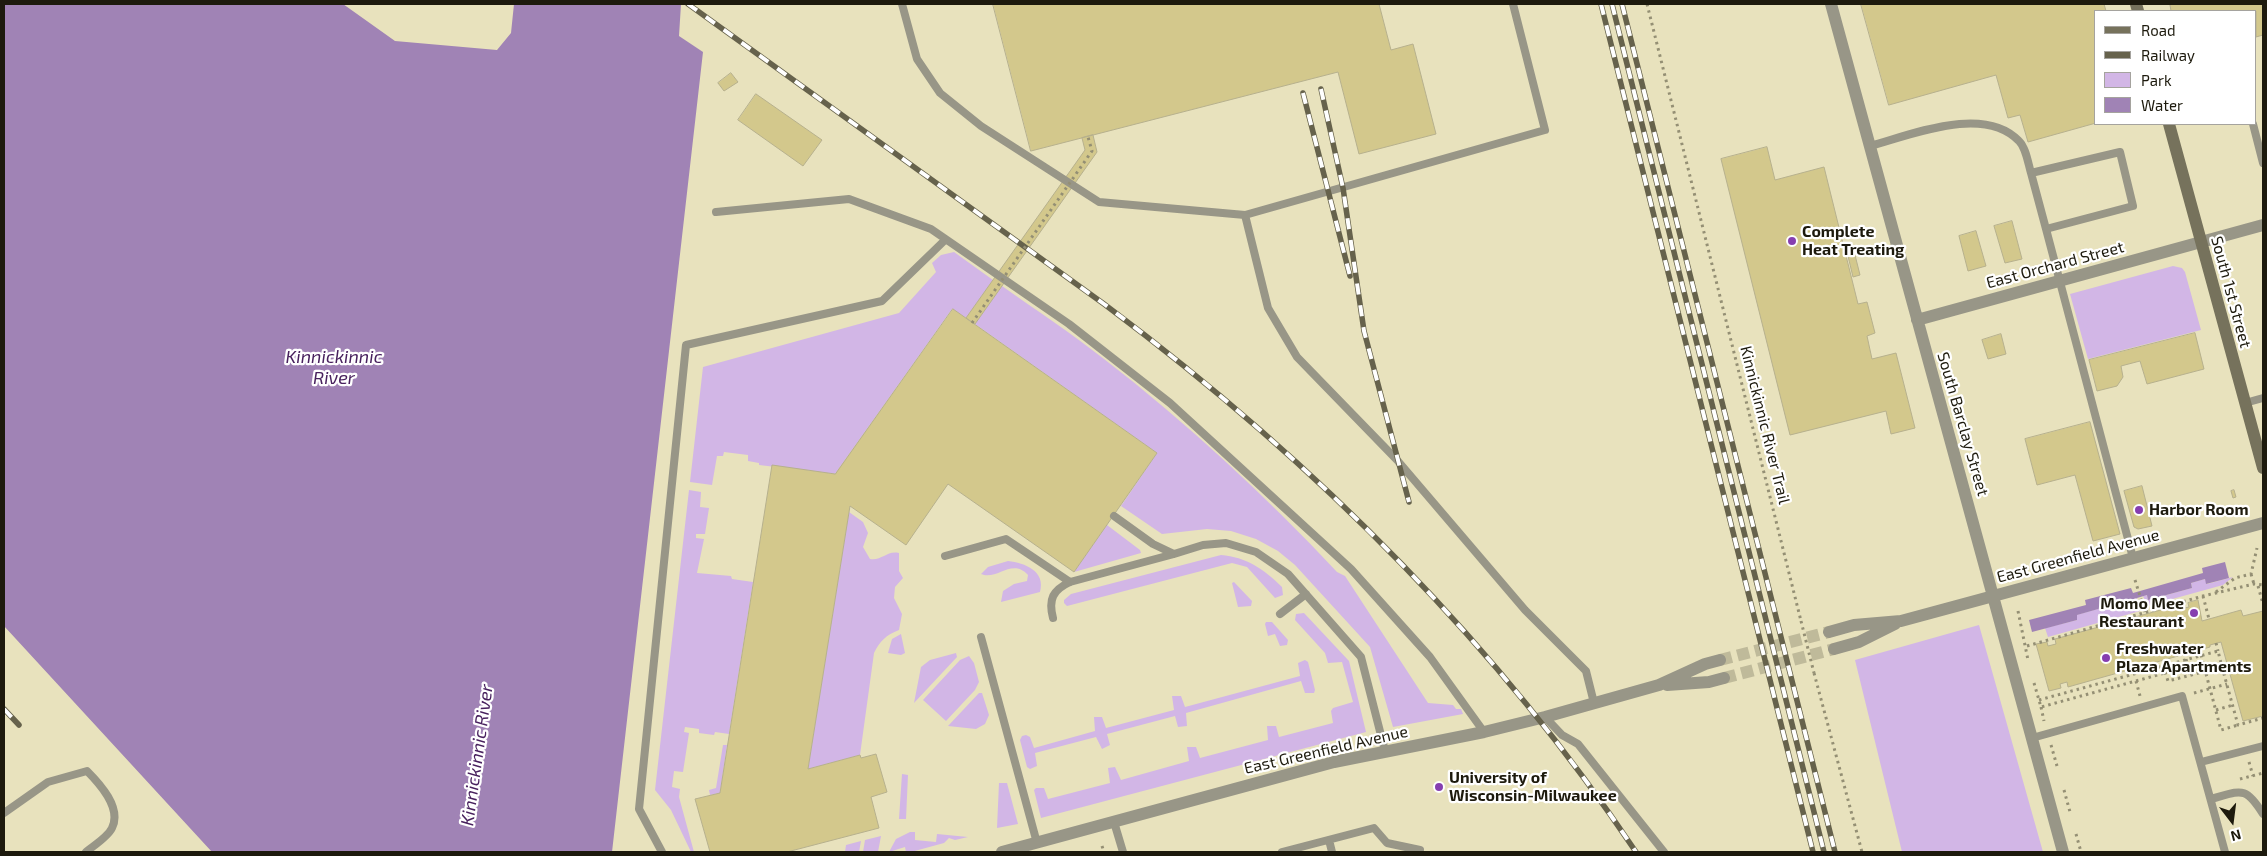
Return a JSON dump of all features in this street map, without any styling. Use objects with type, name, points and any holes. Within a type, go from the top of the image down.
[{"type":"main road","name":"South 1st Street","points":[[2168,125],[2263,468]]},
{"type":"street","name":"South Barclay Street","points":[[1831,4],[2063,852]]},
{"type":"street","name":"East Orchard Street","points":[[1917,320],[2263,225]]},
{"type":"street","name":"East Greenfield Avenue","points":[[1829,632],[1854,625],[1902,621],[2263,523]]},
{"type":"street","name":"East Greenfield Avenue","points":[[1834,649],[1859,642],[1902,621]]},
{"type":"street","name":"East Greenfield Avenue","points":[[1002,852],[1334,762],[1484,732],[1545,717],[1660,685],[1705,664],[1720,660]]},
{"type":"street","name":"East Greenfield Avenue","points":[[1660,685],[1709,682],[1724,678]]},
{"type":"lane","points":[[902,4],[917,59],[940,93],[981,126],[1099,202],[1245,215],[1545,130],[1513,4]]},
{"type":"lane","points":[[1870,146],[1950,124],[1980,123],[2001,127],[2020,142],[2031,173],[2133,558]]},
{"type":"lane","points":[[2252,125],[2263,163]]},
{"type":"lane","points":[[2031,173],[2120,152],[2133,206],[2046,229]]},
{"type":"lane","points":[[716,212],[849,199],[932,229],[945,240],[1068,324],[1170,403],[1351,569],[1430,657],[1484,732]]},
{"type":"lane","points":[[1245,215],[1268,308],[1297,357],[1397,460],[1525,610],[1586,671],[1594,703]]},
{"type":"lane","points":[[662,852],[639,809],[686,345],[882,301],[945,240]]},
{"type":"lane","points":[[2245,403],[2263,398]]},
{"type":"lane","points":[[1114,516],[1153,544],[1174,554]]},
{"type":"lane","points":[[944,556],[1006,539],[1070,582]]},
{"type":"lane","points":[[1053,618],[1050,607],[1052,596],[1058,588],[1070,582],[1203,545],[1226,543],[1240,546],[1271,561],[1288,574],[1361,657],[1385,751]]},
{"type":"lane","points":[[1280,614],[1306,594]]},
{"type":"lane","points":[[981,637],[1037,843]]},
{"type":"lane","points":[[2032,738],[2182,696],[2225,852]]},
{"type":"lane","points":[[1545,717],[1562,735],[1578,744],[1664,852]]},
{"type":"lane","points":[[2201,762],[2263,746]]},
{"type":"lane","points":[[4,813],[48,782],[87,771],[103,787],[114,814],[112,829],[86,852]]},
{"type":"lane","points":[[2211,799],[2241,791],[2252,796],[2263,814]]},
{"type":"lane","points":[[1114,822],[1123,852]]},
{"type":"lane","points":[[1282,852],[1374,828],[1387,844],[1420,850]]},
{"type":"lane","points":[[1329,840],[1332,852]]},
{"type":"path","name":"Kinnickinnic River Trail","points":[[1646,4],[1814,674],[1862,852]]},
{"type":"path","points":[[972,323],[1092,152],[1088,136]]},
{"type":"path","points":[[2254,584],[2251,574],[2256,548]]},
{"type":"path","points":[[2216,593],[2235,578],[2251,574]]},
{"type":"path","points":[[2135,580],[2145,612]]},
{"type":"path","points":[[2026,646],[2203,596],[2254,584],[2258,586],[2263,585]]},
{"type":"path","points":[[2258,586],[2263,604]]},
{"type":"path","points":[[2203,596],[2209,619]]},
{"type":"path","points":[[2018,611],[2028,660]]},
{"type":"path","points":[[2216,643],[2238,725]]},
{"type":"path","points":[[2039,700],[2218,651]]},
{"type":"path","points":[[2201,655],[2221,730],[2263,718]]},
{"type":"path","points":[[2186,659],[2190,675]]},
{"type":"path","points":[[2163,666],[2168,681],[2222,667]]},
{"type":"path","points":[[2041,707],[2165,673]]},
{"type":"path","points":[[2123,677],[2125,684]]},
{"type":"path","points":[[2103,682],[2105,689]]},
{"type":"path","points":[[2034,683],[2044,721]]},
{"type":"path","points":[[2182,696],[2227,684]]},
{"type":"path","points":[[2216,710],[2233,705]]},
{"type":"path","points":[[2051,744],[2057,766]]},
{"type":"path","points":[[2064,790],[2070,812]]},
{"type":"path","points":[[2076,834],[2081,852]]},
{"type":"path","points":[[1102,846],[1104,852]]},
{"type":"green space","points":[[954,252],[993,280],[966,318],[952,309],[835,474],[759,465],[759,463],[748,461],[748,455],[724,452],[723,456],[717,456],[712,485],[690,482],[703,367],[899,313],[936,272],[932,263],[941,255]]},
{"type":"green space","points":[[2173,266],[2182,268],[2185,272],[2201,330],[2088,359],[2070,294]]},
{"type":"green space","points":[[1002,286],[1135,383],[1225,461],[1282,515],[1337,572],[1345,576],[1428,703],[1453,705],[1456,709],[1461,709],[1463,714],[1393,727],[1370,647],[1295,565],[1278,551],[1256,539],[1231,531],[1207,529],[1162,534],[1121,506],[1157,453],[975,324]]},
{"type":"green space","points":[[689,490],[701,492],[700,507],[709,508],[705,534],[696,534],[696,538],[704,539],[697,573],[731,576],[732,579],[753,582],[729,734],[715,732],[714,735],[699,733],[699,729],[685,727],[684,732],[689,733],[683,772],[674,771],[672,787],[680,789],[679,797],[694,852],[691,852],[671,810],[655,790]]},
{"type":"green space","points":[[849,512],[863,522],[868,533],[863,547],[870,559],[895,552],[899,553],[899,571],[903,578],[895,587],[894,598],[902,614],[899,630],[884,639],[874,653],[860,755],[808,769]]},
{"type":"green space","points":[[1107,525],[1140,550],[1141,553],[1074,572]]},
{"type":"green space","points":[[1221,555],[1239,558],[1261,569],[1282,587],[1283,595],[1275,598],[1247,567],[1232,563],[1067,606],[1064,603],[1064,600],[1071,594]]},
{"type":"green space","points":[[1008,561],[1033,569],[1040,579],[1040,592],[1001,602],[1003,591],[1014,584],[1027,581],[1028,575],[1016,568],[993,575],[981,574],[988,567]]},
{"type":"green space","points":[[2233,577],[2223,585],[2147,606],[2143,596],[2147,595],[2148,600],[2192,588],[2191,583],[2205,579],[2207,584]]},
{"type":"green space","points":[[1234,582],[1252,601],[1251,606],[1238,607],[1232,583]]},
{"type":"green space","points":[[2137,598],[2140,611],[2048,637],[2045,628],[2077,620],[2076,615]]},
{"type":"green space","points":[[1304,613],[1349,661],[1366,732],[1041,818],[1034,790],[1036,788],[1044,788],[1048,799],[1110,783],[1108,768],[1115,767],[1121,780],[1189,761],[1187,747],[1196,747],[1200,758],[1268,740],[1267,726],[1276,726],[1279,737],[1333,723],[1331,711],[1333,708],[1353,702],[1342,662],[1328,663],[1325,653],[1295,620],[1296,614]]},
{"type":"green space","points":[[1266,622],[1272,622],[1288,640],[1287,645],[1280,646],[1275,634],[1268,636]]},
{"type":"green space","points":[[1979,625],[2043,852],[1902,852],[1855,660]]},
{"type":"green space","points":[[901,634],[905,653],[901,655],[888,653],[892,639]]},
{"type":"green space","points":[[956,653],[957,657],[914,703],[921,667],[930,660]]},
{"type":"green space","points":[[969,656],[974,663],[979,682],[975,690],[946,721],[923,700],[960,660]]},
{"type":"green space","points":[[1305,660],[1308,662],[1315,690],[1314,693],[1305,693],[1301,681],[1186,713],[1187,726],[1178,727],[1175,716],[1107,734],[1110,745],[1102,749],[1096,737],[1035,753],[1037,766],[1030,769],[1027,767],[1020,740],[1022,736],[1030,737],[1034,748],[1095,731],[1094,717],[1102,717],[1106,728],[1174,710],[1172,696],[1181,696],[1185,707],[1300,676],[1298,663]]},
{"type":"green space","points":[[979,693],[982,693],[989,715],[985,724],[976,729],[948,726]]},
{"type":"green space","points":[[723,745],[727,745],[720,793],[710,795],[709,790],[716,788]]},
{"type":"green space","points":[[902,774],[908,775],[906,819],[899,819]]},
{"type":"green space","points":[[999,783],[1007,783],[1018,824],[997,828]]},
{"type":"green space","points":[[910,832],[915,832],[915,840],[936,842],[937,834],[968,837],[955,840],[949,838],[944,843],[911,852],[906,852],[905,847],[889,852],[896,839]]},
{"type":"green space","points":[[881,836],[878,852],[863,852],[865,840]]},
{"type":"green space","points":[[861,841],[859,852],[845,852],[846,845]]},
{"type":"water","name":"Kinnickinnic River","points":[[4,4],[343,4],[395,41],[497,50],[511,33],[514,4],[681,4],[679,36],[703,52],[612,852],[212,852],[4,626]]},
{"type":"water","points":[[2225,562],[2229,578],[2206,584],[2205,579],[2191,583],[2192,588],[2148,600],[2147,595],[2077,615],[2077,620],[2032,632],[2029,620],[2086,605],[2085,600],[2131,588],[2133,593],[2203,573],[2202,568]]},
{"type":"building","points":[[993,4],[1379,4],[1391,50],[1413,44],[1436,134],[1359,154],[1338,72],[1031,151]]},
{"type":"building","points":[[1861,4],[2104,4],[2106,10],[2094,10],[2094,124],[2028,142],[2020,115],[2008,118],[1996,75],[1889,105]]},
{"type":"building","points":[[2263,4],[2263,35],[2257,37],[2257,10],[2171,10],[2170,5]]},
{"type":"building","points":[[731,73],[738,82],[724,91],[718,83]]},
{"type":"building","points":[[756,94],[822,140],[803,166],[738,120]]},
{"type":"building","points":[[1093,135],[1097,152],[975,324],[966,318],[1085,150],[1082,138]]},
{"type":"building","name":"Complete Heat Treating","points":[[1767,147],[1775,180],[1824,167],[1858,304],[1867,302],[1875,333],[1867,336],[1872,359],[1896,353],[1915,428],[1891,434],[1886,411],[1790,435],[1721,159]]},
{"type":"building","points":[[2012,221],[2022,259],[2005,263],[1994,226]]},
{"type":"building","points":[[1976,231],[1986,266],[1968,271],[1959,236]]},
{"type":"building","points":[[1854,251],[1860,275],[1853,277],[1847,252]]},
{"type":"building","points":[[953,309],[1157,453],[1074,572],[948,484],[906,545],[850,506],[808,769],[860,755],[861,758],[876,754],[887,792],[871,797],[879,828],[787,852],[710,852],[695,799],[720,793],[772,465],[835,474]]},
{"type":"building","points":[[2195,333],[2204,369],[2147,384],[2140,361],[2121,366],[2123,377],[2117,386],[2097,391],[2089,360]]},
{"type":"building","points":[[2001,334],[2006,354],[1988,359],[1982,340]]},
{"type":"building","points":[[2090,422],[2120,534],[2093,541],[2075,475],[2037,485],[2025,439]]},
{"type":"building","name":"Harbor Room","points":[[2142,486],[2152,526],[2138,529],[2134,527],[2124,491]]},
{"type":"building","points":[[2234,490],[2236,497],[2233,498],[2231,491]]},
{"type":"building","name":"Freshwater Plaza Apartments","points":[[2198,600],[2202,621],[2241,610],[2243,616],[2263,611],[2263,716],[2243,721],[2221,642],[2210,645],[2210,647],[2068,687],[2067,682],[2060,684],[2061,688],[2049,691],[2036,644],[2047,642],[2048,646],[2056,644],[2055,639],[2179,605],[2180,609],[2189,607],[2188,603]]},
{"type":"tunnel","points":[[1720,660],[1829,632]]},
{"type":"tunnel","points":[[1724,678],[1834,649]]},
{"type":"railway","points":[[688,4],[1104,304],[1254,424],[1325,488],[1459,625],[1521,698],[1580,774],[1636,852]]},
{"type":"railway","points":[[1601,4],[1813,852]]},
{"type":"railway","points":[[1612,4],[1824,852]]},
{"type":"railway","points":[[1622,4],[1835,852]]},
{"type":"railway","points":[[1321,89],[1343,188],[1364,331],[1409,502]]},
{"type":"railway","points":[[1303,93],[1350,276]]},
{"type":"railway","points":[[4,709],[19,725]]},
{"type":"place","name":"Complete Heat Treating","points":[[1792,241]]},
{"type":"place","name":"Harbor Room","points":[[2139,510]]},
{"type":"place","name":"Momo Mee Restaurant","points":[[2194,613]]},
{"type":"place","name":"Freshwater Plaza Apartments","points":[[2106,658]]},
{"type":"place","name":"University of Wisconsin-Milwaukee","points":[[1439,787]]}]
